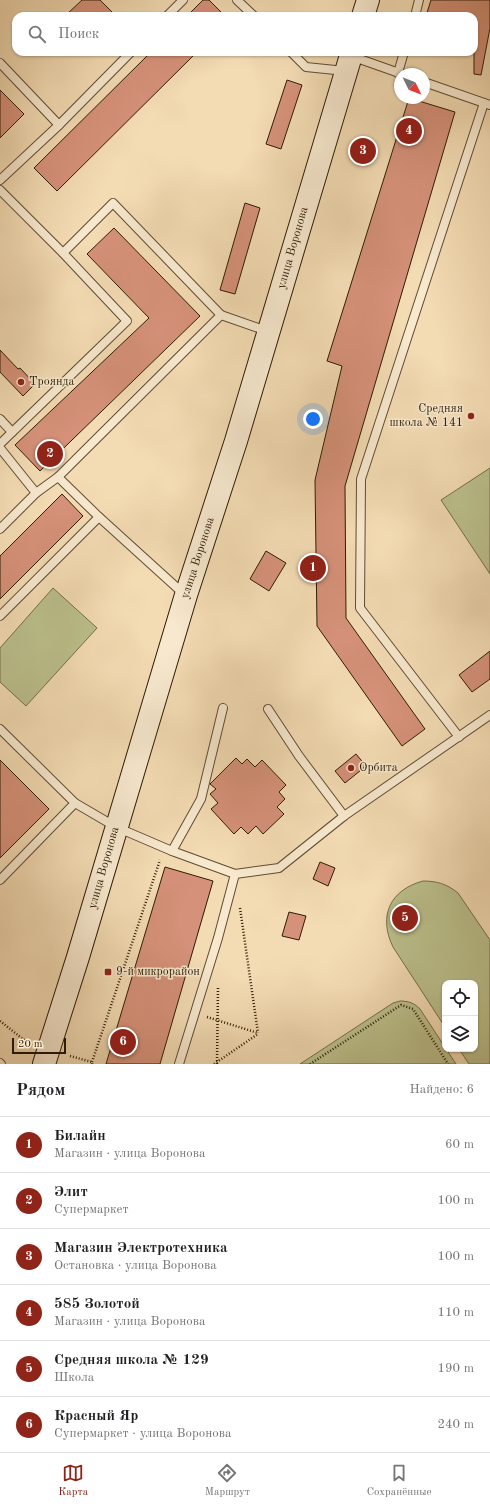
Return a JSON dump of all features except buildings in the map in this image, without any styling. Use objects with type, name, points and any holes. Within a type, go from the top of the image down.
[{"type":"main road","points":[[364,12],[368,0]]},
{"type":"main road","name":"улица Воронова","points":[[44,1064],[78,957],[186,595],[236,441],[300,222],[350,60]]},
{"type":"lane","points":[[171,12],[183,0]]},
{"type":"lane","points":[[237,0],[250,12]]},
{"type":"lane","points":[[415,12],[419,0]]},
{"type":"lane","points":[[0,180],[59,125],[127,56]]},
{"type":"lane","points":[[295,56],[306,67],[350,60],[394,71]]},
{"type":"lane","points":[[401,68],[403,56]]},
{"type":"lane","points":[[0,62],[59,125]]},
{"type":"lane","points":[[430,84],[487,104],[361,479],[360,608],[459,737]]},
{"type":"lane","points":[[0,190],[63,253],[127,321],[0,444]]},
{"type":"lane","points":[[63,253],[113,203],[221,315],[269,332]]},
{"type":"lane","points":[[0,529],[36,493],[58,477],[221,315]]},
{"type":"lane","points":[[0,420],[12,432]]},
{"type":"lane","points":[[0,448],[36,493]]},
{"type":"lane","points":[[58,477],[99,517],[186,595]]},
{"type":"lane","points":[[0,616],[99,517]]},
{"type":"lane","points":[[168,849],[200,798],[224,708]]},
{"type":"lane","points":[[268,708],[299,756],[344,816]]},
{"type":"lane","points":[[0,729],[75,803],[116,827],[168,849],[235,874],[279,868],[344,816],[490,715]]},
{"type":"lane","points":[[0,880],[75,803]]},
{"type":"lane","points":[[179,1064],[218,938],[235,874]]},
{"type":"path","points":[[70,1056],[92,1063],[168,849]]},
{"type":"path","points":[[239,905],[258,1033]]},
{"type":"path","points":[[216,1063],[218,982]]},
{"type":"path","points":[[310,1064],[401,1005],[413,1010],[448,1064]]},
{"type":"path","points":[[195,1012],[258,1033]]},
{"type":"path","points":[[0,1021],[28,1043]]},
{"type":"path","points":[[216,1063],[258,1033]]},
{"type":"green space","points":[[490,468],[490,574],[441,500]]},
{"type":"green space","points":[[53,588],[97,628],[26,706],[0,682],[0,648]]},
{"type":"green space","points":[[423,881],[450,887],[458,893],[490,940],[490,1064],[469,1064],[461,1052],[478,1052],[478,980],[442,980],[442,1022],[393,947],[389,936],[387,915],[395,898],[402,891]]},
{"type":"green space","points":[[406,1001],[416,1005],[442,1043],[442,1052],[448,1052],[456,1064],[300,1064],[393,1003]]},
{"type":"place","name":"585 Золотой","points":[[409,131]]},
{"type":"place","name":"Магазин Электротехника","points":[[363,151]]},
{"type":"place","name":"Троянда","points":[[21,382]]},
{"type":"place","name":"Средняя школа № 141","points":[[471,416]]},
{"type":"place","name":"Элит","points":[[50,454]]},
{"type":"place","name":"Билайн","points":[[313,568]]},
{"type":"place","name":"Орбита","points":[[351,768]]},
{"type":"place","name":"Средняя школа № 129","points":[[405,918]]},
{"type":"place","name":"9-й микрорайон","points":[[108,972]]},
{"type":"place","name":"Красный Яр","points":[[123,1042]]}]
